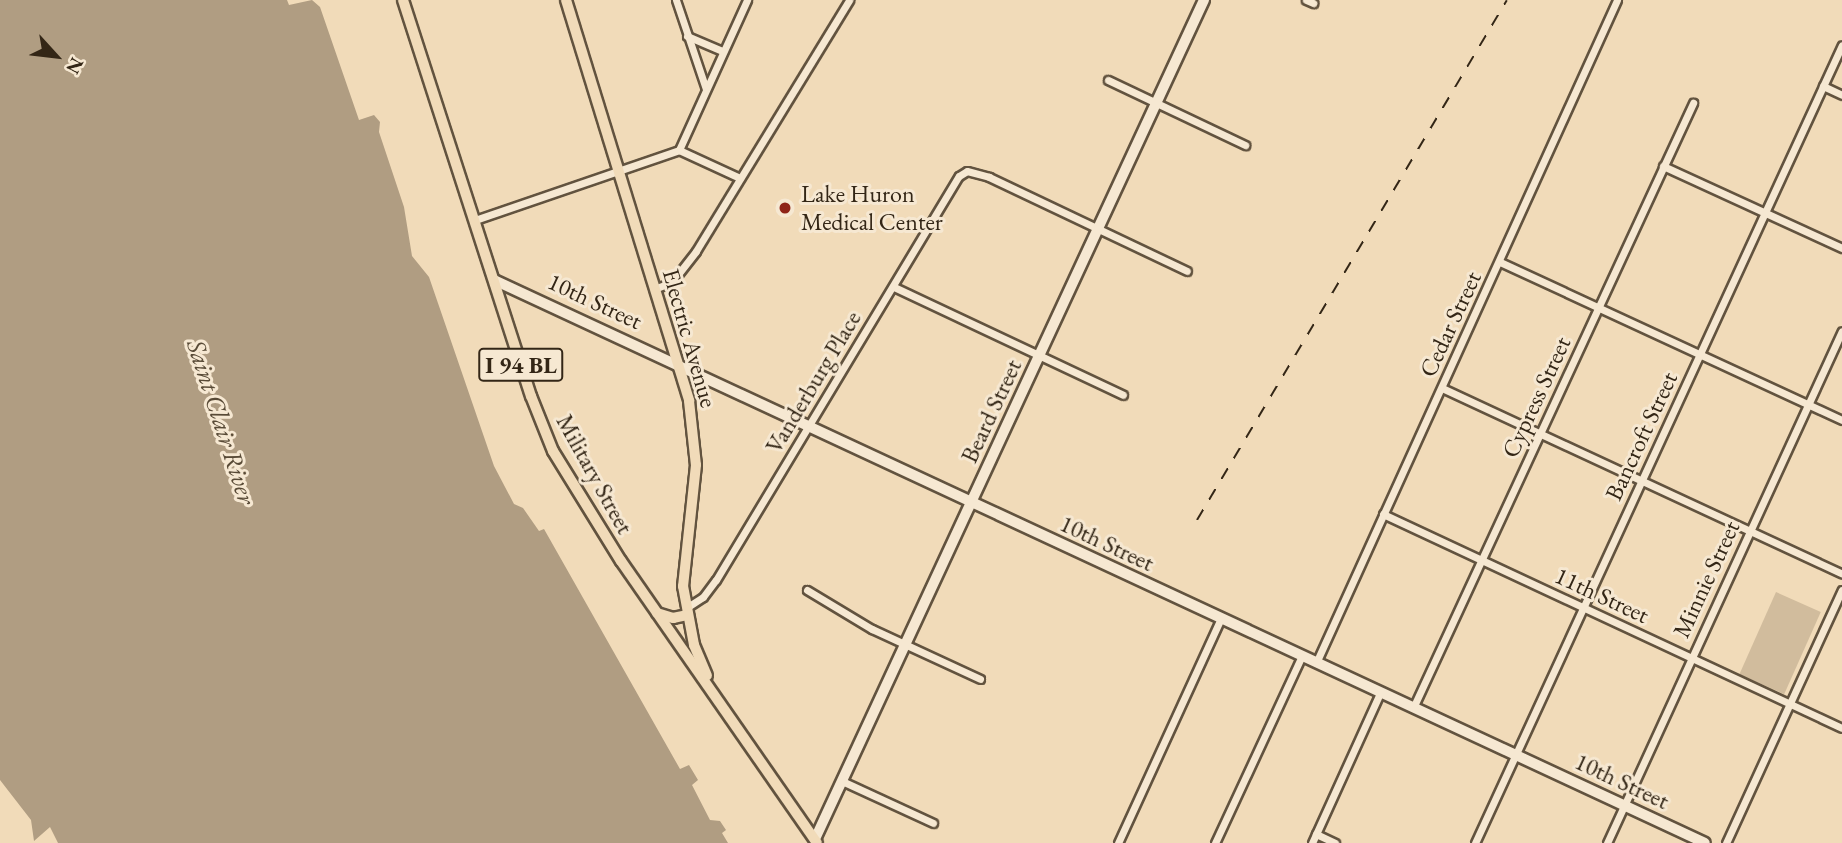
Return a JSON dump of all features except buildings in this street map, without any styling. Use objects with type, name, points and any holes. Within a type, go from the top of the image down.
[{"type":"main road","name":"Military Street","points":[[404,0],[494,280],[553,451],[655,612],[816,841]]},
{"type":"main road","name":"Electric Avenue","points":[[566,0],[654,289],[680,365],[695,443],[682,562],[686,611],[715,694]]},
{"type":"main road","points":[[655,612],[666,618],[686,611]]},
{"type":"street","points":[[676,0],[706,89]]},
{"type":"street","points":[[679,150],[747,0]]},
{"type":"street","points":[[654,289],[672,282],[740,178],[849,0]]},
{"type":"street","name":"Beard Street","points":[[816,841],[1203,0]]},
{"type":"street","name":"Cedar Street","points":[[1316,663],[1617,0]]},
{"type":"street","points":[[687,36],[723,51]]},
{"type":"street","name":"Bancroft Street","points":[[1475,843],[1842,45]]},
{"type":"street","points":[[1108,80],[1245,145]]},
{"type":"street","points":[[1823,86],[1842,95]]},
{"type":"street","name":"Cypress Street","points":[[1413,708],[1693,103]]},
{"type":"street","points":[[475,220],[679,150],[740,178]]},
{"type":"street","points":[[1663,166],[1842,248]]},
{"type":"street","name":"Vanderburg Place","points":[[686,611],[709,591],[953,185],[967,171],[1098,228]]},
{"type":"street","points":[[1098,228],[1187,271]]},
{"type":"street","points":[[1500,262],[1842,420]]},
{"type":"street","name":"10th Street","points":[[494,280],[811,425],[1705,843]]},
{"type":"street","points":[[894,287],[1123,395]]},
{"type":"street","name":"Minnie Street","points":[[1607,843],[1842,331]]},
{"type":"street","points":[[1441,388],[1842,574]]},
{"type":"street","name":"11th Street","points":[[1383,514],[1842,728]]},
{"type":"street","points":[[807,590],[907,646],[980,679]]},
{"type":"street","points":[[1726,843],[1842,590]]},
{"type":"street","points":[[1118,843],[1221,618]]},
{"type":"street","points":[[1215,843],[1302,656]]},
{"type":"street","points":[[1312,843],[1380,693]]},
{"type":"street","points":[[844,782],[933,823]]},
{"type":"street","points":[[1316,834],[1335,843]]},
{"type":"shaded area","points":[[1776,592],[1821,612],[1784,694],[1739,674]]},
{"type":"water","name":"Saint Clair River","points":[[0,0],[287,0],[289,5],[312,0],[320,7],[359,120],[374,115],[380,122],[379,132],[404,207],[412,256],[429,277],[494,466],[514,504],[523,508],[539,531],[544,529],[680,769],[689,765],[698,780],[692,785],[710,820],[720,821],[726,830],[722,833],[728,843],[58,843],[50,827],[34,841],[31,820],[0,780]]},
{"type":"railway","points":[[1197,520],[1507,0]]},
{"type":"place","name":"Lake Huron Medical Center","points":[[785,208]]}]
